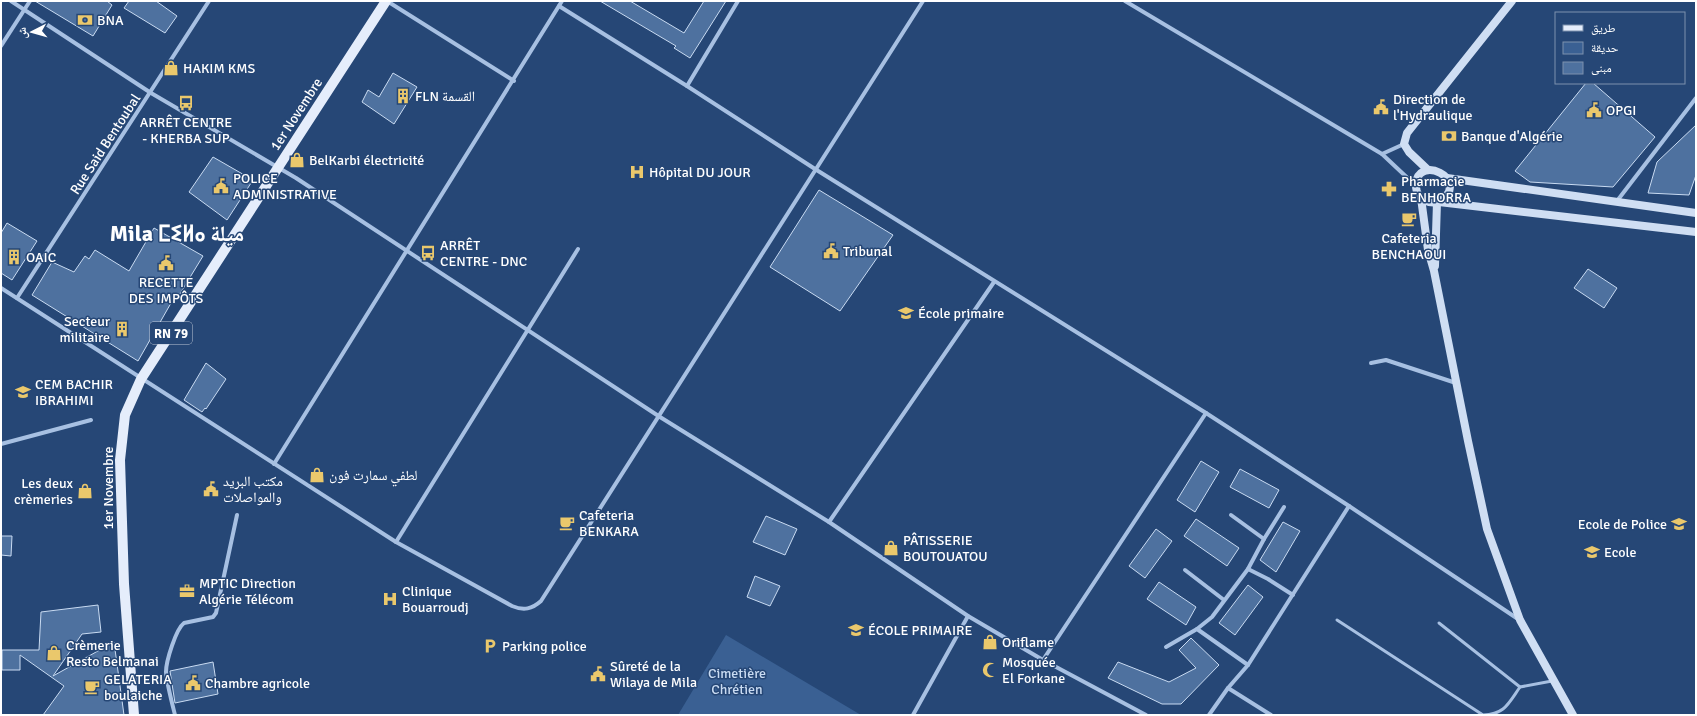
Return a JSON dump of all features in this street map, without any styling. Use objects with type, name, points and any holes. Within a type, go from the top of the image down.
[{"type":"main road","name":"1er Novembre","points":[[134,715],[124,584],[120,460],[125,414],[141,379],[386,1]]},
{"type":"main road","points":[[1428,170],[1409,152],[1404,144],[1407,133],[1512,1]]},
{"type":"main road","points":[[1434,271],[1438,202],[1447,194],[1449,183],[1447,178],[1439,171],[1428,170],[1420,175],[1416,185],[1416,190],[1421,198],[1428,250],[1434,271],[1487,529],[1520,620],[1573,715]]},
{"type":"main road","points":[[1447,178],[1696,213]]},
{"type":"main road","points":[[1421,198],[1425,201],[1696,232]]},
{"type":"street","points":[[11,1],[151,93],[278,168],[660,417],[829,522],[968,616],[1043,660],[1146,715]]},
{"type":"street","points":[[1,46],[30,1]]},
{"type":"street","name":"Rue Said Bentoubal","points":[[17,298],[151,93],[209,1]]},
{"type":"street","points":[[386,1],[514,81]]},
{"type":"street","points":[[274,464],[514,81],[562,1]]},
{"type":"street","points":[[687,86],[738,1]]},
{"type":"street","points":[[1,288],[396,542],[512,606],[519,609],[531,608],[541,601],[660,417],[815,169],[923,1]]},
{"type":"street","points":[[1125,1],[1382,154],[1416,185]]},
{"type":"street","points":[[559,6],[994,282],[1206,413],[1520,620]]},
{"type":"street","points":[[1617,201],[1696,98]]},
{"type":"street","points":[[1382,154],[1404,144]]},
{"type":"street","points":[[396,542],[578,250]]},
{"type":"street","points":[[829,522],[994,282]]},
{"type":"street","points":[[1370,363],[1386,360],[1456,383]]},
{"type":"street","points":[[1043,660],[1206,413]]},
{"type":"street","points":[[1,444],[90,420]]},
{"type":"street","points":[[1209,715],[1228,688],[1248,665],[1349,506]]},
{"type":"street","points":[[1166,646],[1197,629],[1212,617],[1248,569],[1264,539],[1284,507]]},
{"type":"street","points":[[175,715],[166,672],[173,642],[181,625],[184,623],[213,617],[216,613],[237,515]]},
{"type":"street","points":[[1231,515],[1264,539]]},
{"type":"street","points":[[1248,569],[1268,579],[1293,595]]},
{"type":"street","points":[[1185,570],[1224,600]]},
{"type":"street","points":[[913,715],[968,616]]},
{"type":"street","points":[[1197,629],[1248,665]]},
{"type":"street","points":[[1228,688],[1271,715]]},
{"type":"lane","points":[[1337,620],[1483,715],[1492,715],[1502,711],[1520,687],[1554,681]]},
{"type":"lane","points":[[1438,623],[1520,687]]},
{"type":"green space","name":"Cimetière Chrétien","points":[[726,635],[861,715],[678,715]]},
{"type":"building","name":"BNA","points":[[35,1],[107,1],[112,5],[93,36]]},
{"type":"building","points":[[129,1],[156,1],[177,16],[165,33],[124,8]]},
{"type":"building","points":[[600,1],[630,1],[684,33],[704,1],[726,1],[690,58],[674,48],[676,46]]},
{"type":"building","name":"FLN القسمة","points":[[393,73],[417,87],[394,124],[362,102],[368,90],[379,97]]},
{"type":"building","name":"OPGI","points":[[1585,84],[1594,84],[1655,137],[1613,187],[1530,182],[1515,171]]},
{"type":"building","points":[[1696,125],[1696,175],[1689,195],[1648,193],[1657,162]]},
{"type":"building","name":"POLICE ADMINISTRATIVE","points":[[213,157],[253,180],[227,220],[189,192]]},
{"type":"building","name":"Tribunal","points":[[819,190],[893,235],[840,311],[770,267]]},
{"type":"building","name":"OAIC","points":[[7,223],[37,241],[12,280],[1,273],[1,233]]},
{"type":"building","name":"Secteur militaire","points":[[154,228],[203,256],[178,297],[175,296],[138,361],[32,295],[52,262],[74,272],[85,256],[89,259],[95,250],[129,271]]},
{"type":"building","points":[[1588,269],[1617,288],[1604,308],[1574,288]]},
{"type":"building","points":[[206,363],[226,379],[206,409],[205,408],[202,412],[184,400]]},
{"type":"building","points":[[1201,461],[1219,472],[1195,512],[1177,500]]},
{"type":"building","points":[[1240,469],[1279,490],[1269,508],[1230,487]]},
{"type":"building","points":[[766,516],[797,529],[785,555],[753,542]]},
{"type":"building","points":[[1196,519],[1239,548],[1227,566],[1184,536]]},
{"type":"building","points":[[1283,522],[1300,531],[1276,572],[1260,560]]},
{"type":"building","points":[[1156,529],[1172,541],[1145,578],[1129,566]]},
{"type":"building","points":[[1,536],[12,536],[11,556],[1,555]]},
{"type":"building","points":[[755,576],[780,586],[770,606],[747,597]]},
{"type":"building","points":[[1159,582],[1196,607],[1186,625],[1147,599]]},
{"type":"building","points":[[1248,585],[1263,597],[1235,635],[1219,623]]},
{"type":"building","points":[[98,605],[101,632],[82,634],[53,676],[114,642],[124,715],[43,715],[64,686],[20,655],[20,670],[2,670],[2,650],[39,650],[41,612]]},
{"type":"building","points":[[1191,638],[1219,665],[1181,704],[1162,704],[1108,678],[1118,662],[1169,682],[1196,668],[1179,650]]},
{"type":"building","name":"Chambre agricole","points":[[213,662],[218,694],[175,703],[170,671]]},
{"type":"place","name":"BNA","points":[[85,20]]},
{"type":"place","name":"HAKIM KMS","points":[[171,68]]},
{"type":"place","name":"FLN القسمة","points":[[403,96]]},
{"type":"place","name":"ARRÊT CENTRE - KHERBA SUP","points":[[186,103]]},
{"type":"place","name":"Direction de l'Hydraulique","points":[[1381,107]]},
{"type":"place","name":"OPGI","points":[[1594,110]]},
{"type":"place","name":"Banque d'Algérie","points":[[1449,136]]},
{"type":"place","name":"BelKarbi électricité","points":[[297,160]]},
{"type":"place","name":"Hôpital DU JOUR","points":[[637,172]]},
{"type":"place","name":"POLICE ADMINISTRATIVE","points":[[221,186]]},
{"type":"place","name":"Pharmacie BENHORRA","points":[[1389,189]]},
{"type":"place","name":"Cafeteria BENCHAOUI","points":[[1409,219]]},
{"type":"place","name":"Tribunal","points":[[831,251]]},
{"type":"place","name":"ARRÊT CENTRE - DNC","points":[[428,253]]},
{"type":"place","name":"OAIC","points":[[14,257]]},
{"type":"place","name":"RECETTE DES IMPÔTS","points":[[166,263]]},
{"type":"place","name":"École primaire","points":[[906,313]]},
{"type":"place","name":"Secteur militaire","points":[[122,329]]},
{"type":"place","name":"CEM BACHIR IBRAHIMI","points":[[23,392]]},
{"type":"place","name":"لطفي سمارت فون","points":[[317,475]]},
{"type":"place","name":"مكتب البريد والمواصلات","points":[[211,489]]},
{"type":"place","name":"Les deux crèmeries","points":[[85,491]]},
{"type":"place","name":"Cafeteria BENKARA","points":[[567,523]]},
{"type":"place","name":"Ecole de Police","points":[[1679,524]]},
{"type":"place","name":"PÂTISSERIE BOUTOUATOU","points":[[891,548]]},
{"type":"place","name":"Ecole","points":[[1592,552]]},
{"type":"place","name":"MPTIC Direction Algérie Télécom","points":[[187,591]]},
{"type":"place","name":"Clinique Bouarroudj","points":[[390,599]]},
{"type":"place","name":"ÉCOLE PRIMAIRE","points":[[856,630]]},
{"type":"place","name":"Oriflame","points":[[990,642]]},
{"type":"place","name":"Parking police","points":[[490,646]]},
{"type":"place","name":"Crèmerie Resto Belmanai","points":[[54,653]]},
{"type":"place","name":"Mosquée El Forkane","points":[[990,670]]},
{"type":"place","name":"Sûreté de la Wilaya de Mila","points":[[598,674]]},
{"type":"place","name":"Chambre agricole","points":[[193,683]]},
{"type":"place","name":"GELATERIA boulaiche","points":[[92,687]]},
{"type":"district","name":"Mila ⵎⵉⵍⴰ ميلة","points":[[177,233]]}]
